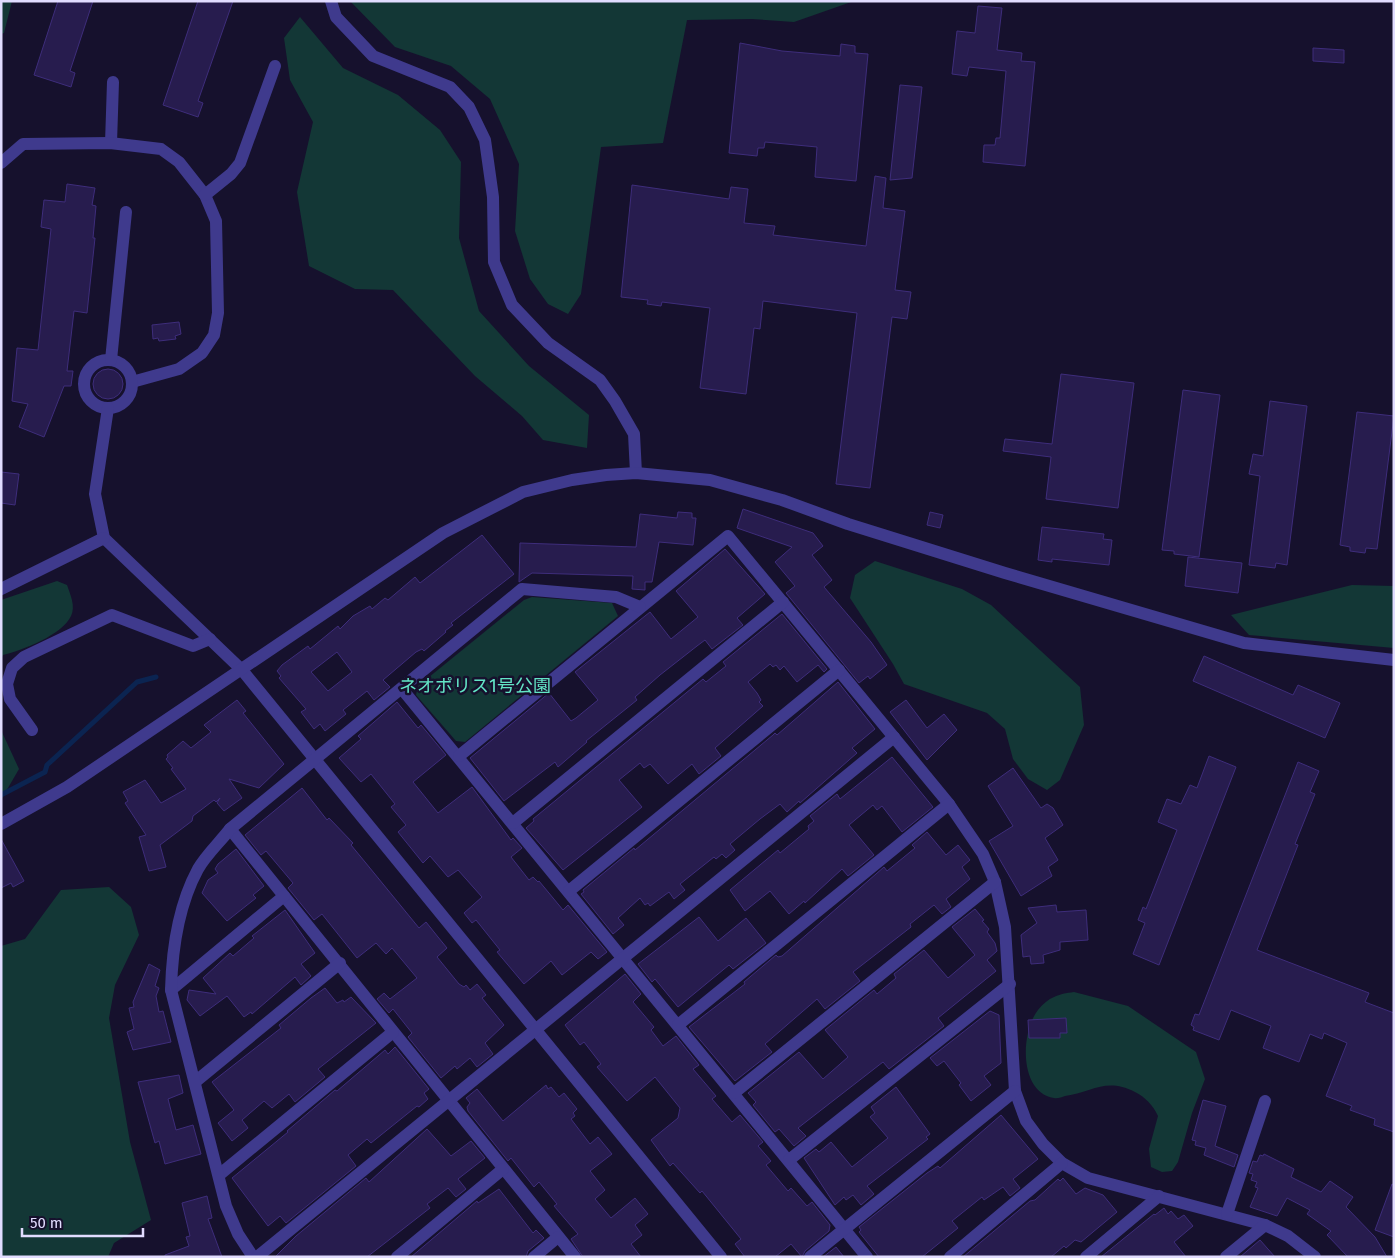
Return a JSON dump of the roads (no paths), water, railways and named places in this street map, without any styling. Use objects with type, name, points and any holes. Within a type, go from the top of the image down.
[{"type":"street","points":[[331,1],[336,17],[373,56],[450,87],[470,107],[485,140],[493,197],[494,262],[512,305],[548,343],[600,380],[615,401],[634,434],[636,473]]},
{"type":"street","points":[[205,195],[231,174],[240,163],[275,66]]},
{"type":"street","points":[[111,143],[113,82]]},
{"type":"street","points":[[1,163],[23,144],[111,143],[161,149],[179,162],[205,195],[216,221],[218,312],[214,334],[202,353],[180,369],[132,382]]},
{"type":"street","points":[[111,360],[126,212]]},
{"type":"street","points":[[104,360],[111,360],[123,365],[128,370],[132,382],[130,395],[115,407],[108,408],[90,400],[84,389],[88,370],[93,365],[104,360]]},
{"type":"street","points":[[108,408],[95,494],[104,538],[242,670],[721,1257]]},
{"type":"street","points":[[1,824],[67,787],[435,538],[481,512],[524,492],[580,479],[636,473],[710,480],[782,500],[848,524],[1005,573],[1244,643],[1394,660]]},
{"type":"street","points":[[459,756],[728,536],[949,804],[983,854],[995,882],[1005,927],[1010,984],[1015,1091],[1026,1121],[1043,1144],[1062,1163],[1088,1178],[1265,1225],[1288,1236],[1315,1257]]},
{"type":"street","points":[[1,589],[104,538]]},
{"type":"street","points":[[253,1257],[238,1234],[229,1213],[171,990],[172,960],[179,920],[198,869],[230,829],[522,589],[616,597],[640,607]]},
{"type":"street","points":[[513,823],[783,602]]},
{"type":"street","points":[[32,730],[10,699],[7,684],[12,668],[24,657],[112,615],[193,646],[210,639]]},
{"type":"street","points":[[569,891],[839,670]]},
{"type":"street","points":[[402,689],[459,756],[867,1257]]},
{"type":"street","points":[[257,1257],[894,737]]},
{"type":"street","points":[[678,1025],[949,804]]},
{"type":"street","points":[[230,829],[340,963],[393,1032],[575,1257]]},
{"type":"street","points":[[734,1093],[995,882]]},
{"type":"street","points":[[171,990],[284,896]]},
{"type":"street","points":[[195,1082],[340,963]]},
{"type":"street","points":[[789,1160],[1010,984]]},
{"type":"street","points":[[219,1176],[393,1032]]},
{"type":"street","points":[[810,1257],[1015,1091]]},
{"type":"street","points":[[1227,1214],[1265,1101]]},
{"type":"street","points":[[950,1257],[1062,1163]]},
{"type":"street","points":[[398,1257],[504,1169]]},
{"type":"street","points":[[1086,1257],[1159,1196]]},
{"type":"street","points":[[1226,1257],[1265,1225]]},
{"type":"street","points":[[534,1257],[558,1237]]},
{"type":"waterway","points":[[1,795],[45,772],[47,765],[137,682],[156,677]]},
{"type":"park label","name":"ネオポリス1号公園","points":[[475,686]]}]
